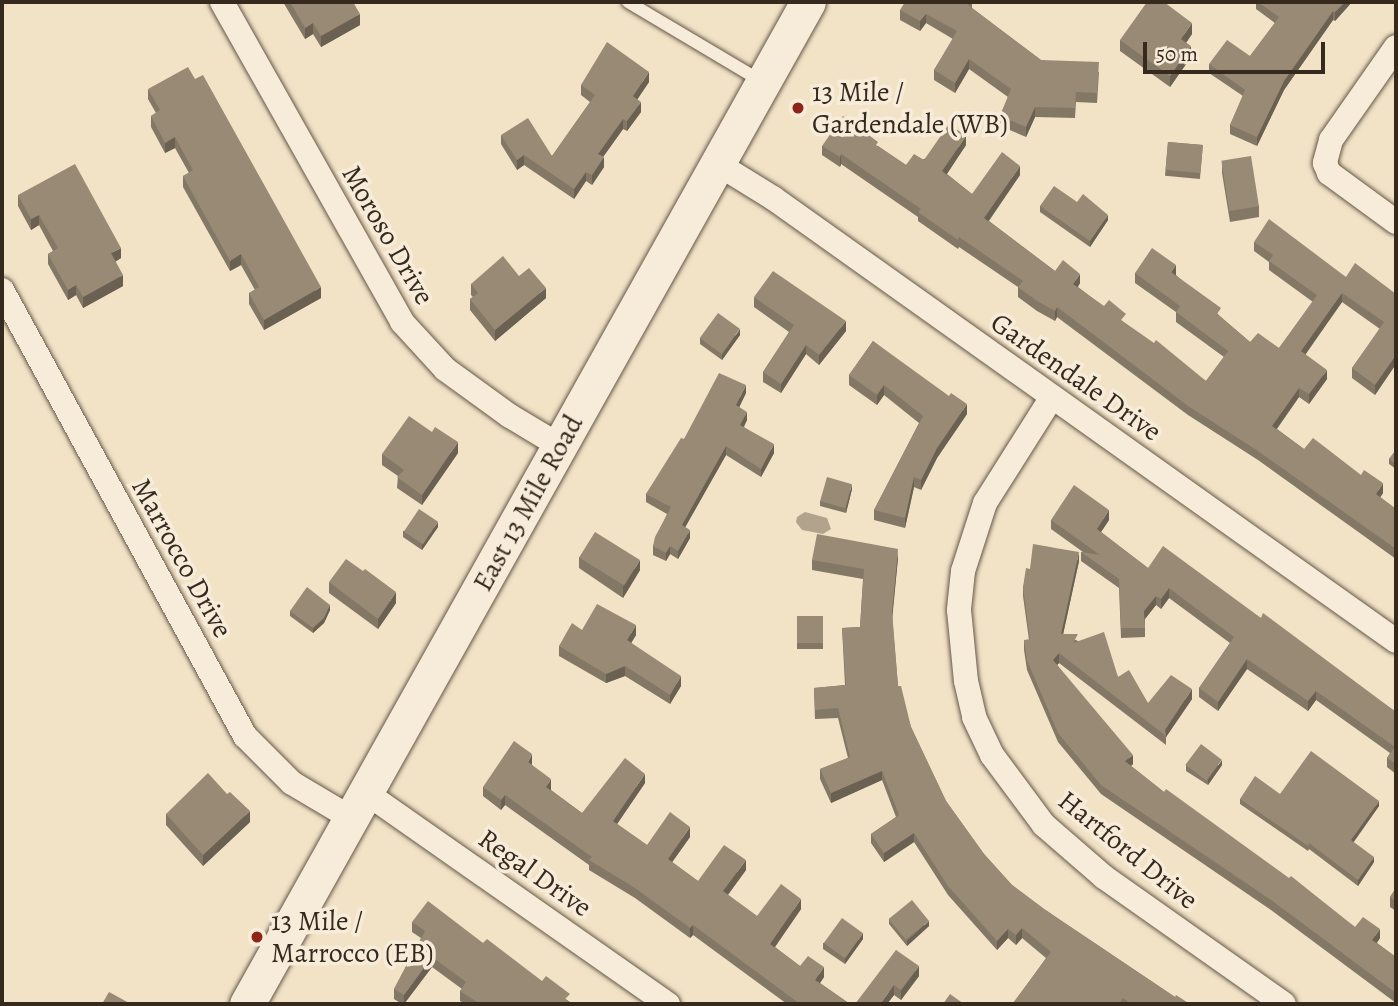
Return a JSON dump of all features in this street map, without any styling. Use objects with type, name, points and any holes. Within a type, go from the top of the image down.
[{"type":"main road","name":"East 13 Mile Road","points":[[247,1004],[808,2]]},
{"type":"street","name":"Moroso Drive","points":[[222,2],[402,321],[445,369],[510,416],[560,446]]},
{"type":"street","points":[[1396,47],[1331,140],[1325,163],[1329,173],[1396,222]]},
{"type":"street","name":"Gardendale Drive","points":[[718,164],[773,198],[1396,641]]},
{"type":"street","name":"Marrocco Drive","points":[[2,290],[245,736],[292,783],[358,805]]},
{"type":"street","name":"Hartford Drive","points":[[1052,397],[985,503],[963,571],[959,610],[966,681],[974,717],[992,755],[1044,825],[1104,877],[1284,1004]]},
{"type":"street","name":"Regal Drive","points":[[358,805],[668,1004]]},
{"type":"lane","points":[[628,2],[763,82]]},
{"type":"shaded area","points":[[805,512],[827,518],[831,529],[823,534],[802,530],[796,522],[797,517]]},
{"type":"building","points":[[290,2],[353,2],[360,14],[321,36],[313,23],[305,28]]},
{"type":"building","points":[[905,2],[969,2],[968,5],[1041,60],[1099,62],[1097,93],[1076,92],[1075,108],[1035,107],[1026,127],[1000,116],[1011,89],[969,59],[955,83],[934,70],[957,31],[926,14],[920,21],[900,10]]},
{"type":"building","points":[[1147,2],[1164,2],[1192,23],[1181,39],[1191,46],[1170,76],[1120,40]]},
{"type":"building","points":[[1258,2],[1345,2],[1333,11],[1284,81],[1257,137],[1230,125],[1245,90],[1209,64],[1227,40],[1250,56],[1279,17]]},
{"type":"building","points":[[607,42],[649,72],[633,96],[641,102],[627,121],[623,119],[598,154],[604,157],[592,175],[586,172],[574,189],[524,155],[517,160],[501,135],[528,118],[552,156],[595,95],[581,85]]},
{"type":"building","points":[[188,67],[195,79],[203,75],[321,287],[264,320],[249,293],[259,287],[241,254],[230,261],[183,176],[193,170],[175,137],[165,143],[151,116],[160,110],[148,89]]},
{"type":"building","points":[[843,116],[878,142],[876,145],[906,165],[914,154],[924,160],[949,124],[966,136],[942,171],[972,194],[1002,152],[1020,166],[984,218],[1055,271],[1063,260],[1080,274],[1073,284],[1104,306],[1109,300],[1126,314],[1121,320],[1154,343],[1156,340],[1206,381],[1228,351],[1176,312],[1180,306],[1135,273],[1152,248],[1176,265],[1171,272],[1221,308],[1217,314],[1250,342],[1258,333],[1279,348],[1317,295],[1269,261],[1273,255],[1254,242],[1269,219],[1346,277],[1355,263],[1396,294],[1396,355],[1375,385],[1352,368],[1384,322],[1342,293],[1301,351],[1327,370],[1309,394],[1299,388],[1272,426],[1304,449],[1313,438],[1361,475],[1364,470],[1383,483],[1376,494],[1396,509],[1396,549],[1258,451],[1188,406],[1057,307],[1055,311],[1037,301],[1018,287],[1023,281],[918,212],[921,209],[841,154],[840,157],[822,146]]},
{"type":"building","points":[[1168,142],[1203,145],[1200,173],[1166,170]]},
{"type":"building","points":[[1251,156],[1259,206],[1229,211],[1221,161]]},
{"type":"building","points":[[75,164],[121,248],[111,253],[123,275],[83,297],[76,285],[68,290],[48,254],[58,248],[39,215],[31,219],[18,195]]},
{"type":"building","points":[[1054,186],[1077,202],[1083,194],[1108,215],[1090,241],[1040,206]]},
{"type":"building","points":[[503,256],[519,276],[529,268],[546,288],[495,330],[470,299],[478,293],[471,284]]},
{"type":"building","points":[[773,271],[846,321],[819,355],[806,345],[781,384],[763,372],[794,325],[754,297]]},
{"type":"building","points":[[718,313],[740,329],[722,354],[700,338]]},
{"type":"building","points":[[873,341],[949,396],[951,393],[967,404],[937,448],[921,480],[914,477],[905,518],[874,510],[923,416],[884,385],[877,395],[849,375]]},
{"type":"building","points":[[719,373],[746,385],[736,405],[747,412],[740,425],[774,444],[761,469],[726,446],[682,525],[690,530],[678,551],[670,546],[666,553],[653,546],[671,507],[646,494],[681,438],[684,439]]},
{"type":"building","points":[[409,416],[432,432],[435,427],[458,442],[422,495],[397,477],[404,470],[382,454]]},
{"type":"building","points":[[1396,450],[1396,464],[1389,459]]},
{"type":"building","points":[[827,477],[852,484],[845,508],[820,501]]},
{"type":"building","points":[[1074,485],[1109,510],[1097,529],[1148,568],[1163,546],[1261,618],[1263,613],[1396,712],[1396,764],[1387,758],[1395,747],[1316,691],[1308,701],[1247,659],[1218,702],[1199,688],[1234,637],[1169,588],[1161,599],[1156,596],[1144,611],[1145,628],[1121,628],[1119,579],[1081,552],[1100,555],[1051,520]]},
{"type":"building","points":[[419,509],[438,522],[423,544],[404,531]]},
{"type":"building","points":[[595,532],[640,560],[624,586],[579,557]]},
{"type":"building","points":[[817,534],[898,549],[892,611],[898,686],[901,686],[911,727],[946,801],[984,854],[1012,885],[1044,909],[1175,997],[1176,995],[1190,1004],[1131,1004],[1123,998],[1119,1004],[1014,1004],[1051,952],[1022,928],[1016,935],[1008,929],[997,941],[948,886],[914,833],[884,853],[871,834],[899,815],[882,771],[831,793],[820,769],[850,757],[838,708],[815,710],[814,688],[846,685],[842,628],[860,627],[864,569],[812,560]]},
{"type":"building","points":[[1033,544],[1079,552],[1061,634],[1078,634],[1073,643],[1104,632],[1118,677],[1129,670],[1148,703],[1171,675],[1192,689],[1165,730],[1166,736],[1059,653],[1053,660],[1133,755],[1125,761],[1164,792],[1166,789],[1289,878],[1291,876],[1355,927],[1363,917],[1380,929],[1372,940],[1396,957],[1396,993],[1271,900],[1101,785],[1058,733],[1027,660],[1024,640],[1030,639],[1023,587],[1026,568],[1030,569]]},
{"type":"building","points":[[346,559],[363,571],[365,569],[396,592],[378,619],[329,582]]},
{"type":"building","points":[[307,587],[330,605],[324,618],[313,628],[290,611]]},
{"type":"building","points":[[597,604],[636,625],[627,640],[681,676],[670,695],[625,666],[606,674],[559,646],[572,623],[582,630]]},
{"type":"building","points":[[797,616],[823,616],[823,643],[797,643]]},
{"type":"building","points":[[514,741],[532,754],[528,762],[551,779],[546,787],[582,813],[625,758],[645,774],[613,821],[647,845],[670,812],[690,827],[668,859],[698,881],[724,845],[746,860],[723,891],[757,916],[781,884],[801,899],[770,944],[800,966],[808,956],[824,967],[815,980],[850,1004],[800,1004],[693,925],[690,928],[635,888],[589,860],[592,857],[505,795],[501,800],[483,787]]},
{"type":"building","points":[[1201,744],[1222,760],[1206,780],[1185,765]]},
{"type":"building","points":[[1311,751],[1379,801],[1351,840],[1374,857],[1358,880],[1309,843],[1308,846],[1240,799],[1255,776],[1280,794]]},
{"type":"building","points":[[208,773],[227,794],[230,792],[250,811],[203,855],[166,814]]},
{"type":"building","points":[[1396,888],[1396,902],[1390,897]]},
{"type":"building","points":[[912,900],[929,921],[906,940],[889,919]]},
{"type":"building","points":[[428,901],[483,943],[487,939],[542,981],[546,976],[570,994],[565,999],[573,1004],[480,1004],[460,991],[466,982],[432,957],[404,995],[394,989],[425,931],[412,922]]},
{"type":"building","points":[[842,918],[863,933],[845,958],[824,943]]},
{"type":"building","points":[[896,950],[919,966],[901,990],[894,985],[880,1004],[855,1004]]},
{"type":"building","points":[[109,992],[131,1004],[102,1004]]},
{"type":"building","points":[[950,994],[964,1004],[943,1004]]},
{"type":"place","name":"13 Mile / Gardendale (WB)","points":[[798,108]]},
{"type":"place","name":"13 Mile / Marrocco (EB)","points":[[257,937]]}]
